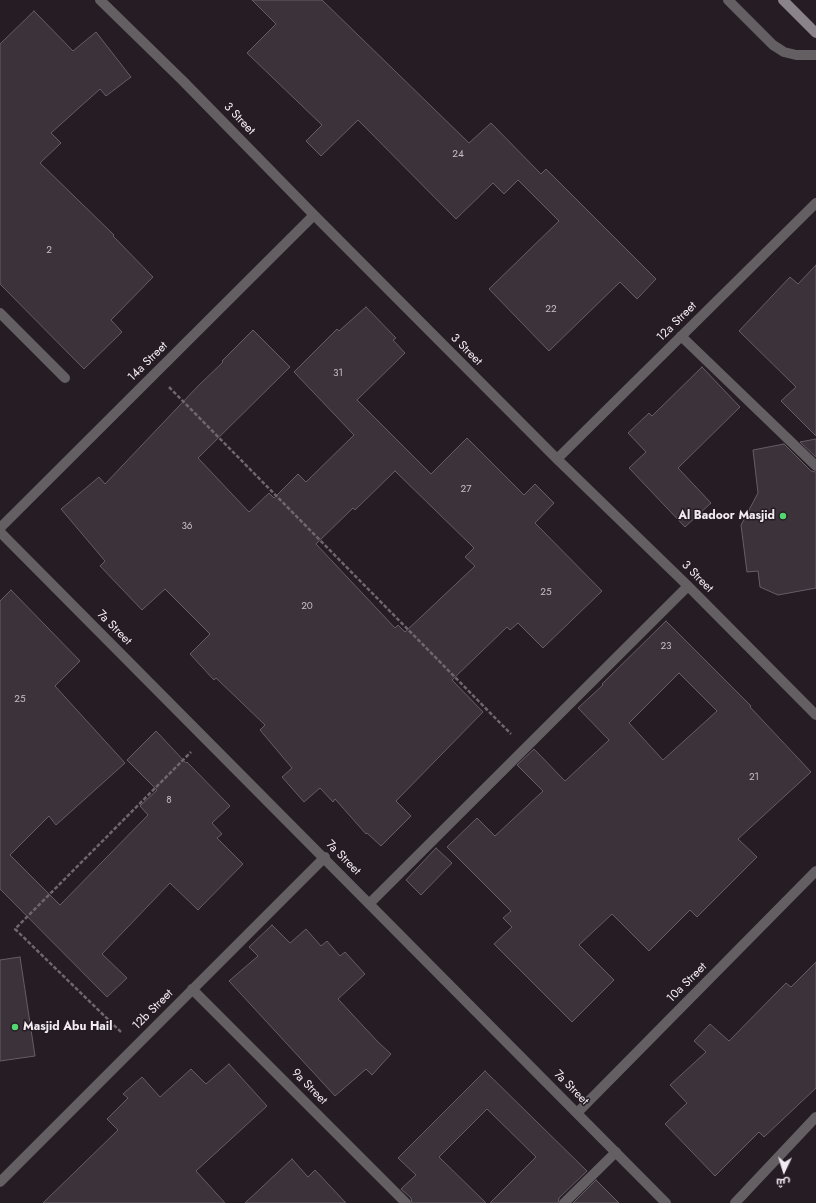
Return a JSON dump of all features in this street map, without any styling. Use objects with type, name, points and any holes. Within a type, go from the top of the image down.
[{"type":"main road","points":[[783,0],[816,33]]},
{"type":"street","name":"3 Street","points":[[100,0],[184,81],[314,215],[557,459],[688,586],[816,715]]},
{"type":"street","points":[[728,0],[773,45],[784,52],[796,55],[816,55]]},
{"type":"street","name":"12a Street","points":[[557,459],[816,203]]},
{"type":"street","name":"14a Street","points":[[0,528],[314,215]]},
{"type":"street","points":[[0,313],[65,378]]},
{"type":"street","points":[[681,336],[816,466]]},
{"type":"street","name":"7a Street","points":[[0,532],[666,1203]]},
{"type":"street","points":[[370,904],[688,586]]},
{"type":"street","name":"12b Street","points":[[0,1182],[324,857]]},
{"type":"street","name":"10a Street","points":[[577,1113],[816,870]]},
{"type":"street","name":"9a Street","points":[[192,989],[406,1203]]},
{"type":"street","points":[[735,1203],[816,1117]]},
{"type":"street","points":[[564,1203],[616,1152]]},
{"type":"path","points":[[155,373],[526,748]]},
{"type":"path","points":[[136,1046],[15,928],[205,738]]},
{"type":"building","points":[[252,0],[322,0],[469,143],[491,123],[541,174],[546,169],[656,279],[637,299],[620,282],[549,351],[489,289],[559,221],[518,180],[504,194],[493,183],[456,219],[358,120],[321,156],[306,141],[322,125],[247,53],[276,24]]},
{"type":"building","points":[[34,11],[73,51],[96,32],[131,77],[106,96],[100,89],[51,133],[61,143],[40,163],[114,235],[113,236],[153,277],[111,320],[122,332],[84,369],[0,284],[0,44]]},
{"type":"building","points":[[816,265],[816,436],[781,401],[796,387],[739,331],[790,277],[798,284]]},
{"type":"building","points":[[366,307],[396,338],[393,340],[405,353],[357,400],[431,474],[467,438],[524,495],[535,484],[554,503],[535,523],[602,591],[543,648],[518,623],[510,630],[507,627],[452,680],[483,712],[396,801],[411,816],[381,846],[367,833],[366,834],[335,799],[333,802],[320,788],[304,802],[282,777],[292,768],[260,730],[265,725],[216,678],[214,680],[190,654],[210,634],[165,589],[142,610],[100,566],[105,561],[61,509],[99,477],[105,484],[253,330],[290,367],[198,458],[249,512],[269,493],[274,498],[298,474],[306,482],[354,435],[294,372],[337,329],[339,331]],"holes":[[[395,471],[474,548],[465,557],[475,566],[405,632],[398,625],[395,628],[316,544],[353,508],[355,510]]]},
{"type":"building","points":[[702,367],[740,407],[678,468],[711,503],[685,527],[629,468],[646,452],[628,433],[649,413],[652,416]]},
{"type":"building","points":[[816,439],[816,457],[800,442]]},
{"type":"building","name":"Al Badoor Masjid","points":[[784,444],[811,471],[816,472],[816,588],[778,595],[760,587],[758,571],[747,572],[741,525],[758,493],[753,450]]},
{"type":"building","points":[[11,590],[80,661],[55,686],[125,763],[56,825],[49,816],[10,855],[60,905],[148,815],[140,806],[157,790],[127,760],[156,731],[230,806],[212,823],[222,834],[217,838],[243,864],[198,910],[170,883],[102,954],[127,978],[107,997],[0,889],[0,601]]},
{"type":"building","points":[[666,621],[751,706],[750,707],[811,772],[738,839],[757,857],[697,917],[690,910],[649,951],[612,914],[579,945],[614,980],[572,1022],[494,944],[512,927],[503,918],[511,911],[447,847],[477,818],[495,836],[543,791],[517,765],[534,749],[565,781],[609,740],[578,708],[603,685],[602,684]],"holes":[[[679,673],[717,711],[663,760],[629,723]]]},
{"type":"building","points":[[436,848],[452,863],[421,895],[406,880]]},
{"type":"building","points":[[272,925],[290,943],[306,929],[321,946],[327,941],[340,956],[345,952],[365,974],[338,999],[391,1054],[372,1075],[366,1069],[335,1096],[229,981],[258,956],[249,947]]},
{"type":"building","name":"Masjid Abu Hail","points":[[20,957],[35,1056],[0,1061],[0,960]]},
{"type":"building","points":[[816,962],[816,1088],[764,1137],[759,1132],[715,1176],[665,1124],[687,1103],[670,1085],[706,1052],[694,1041],[710,1024],[729,1041],[786,983],[791,987]]},
{"type":"building","points":[[229,1064],[267,1106],[196,1171],[225,1203],[43,1203],[118,1130],[107,1119],[128,1098],[123,1094],[142,1077],[160,1097],[191,1069],[206,1084]]},
{"type":"building","points":[[485,1071],[587,1171],[559,1198],[558,1203],[490,1203],[536,1157],[487,1109],[439,1157],[486,1203],[412,1203],[411,1198],[401,1189],[416,1175],[398,1158]]},
{"type":"building","points":[[292,1159],[308,1177],[315,1170],[346,1203],[245,1203]]},
{"type":"building","points":[[596,1180],[619,1203],[573,1203]]},
{"type":"place","name":"Al Badoor Masjid","points":[[783,516]]},
{"type":"place","name":"Masjid Abu Hail","points":[[15,1027]]}]
